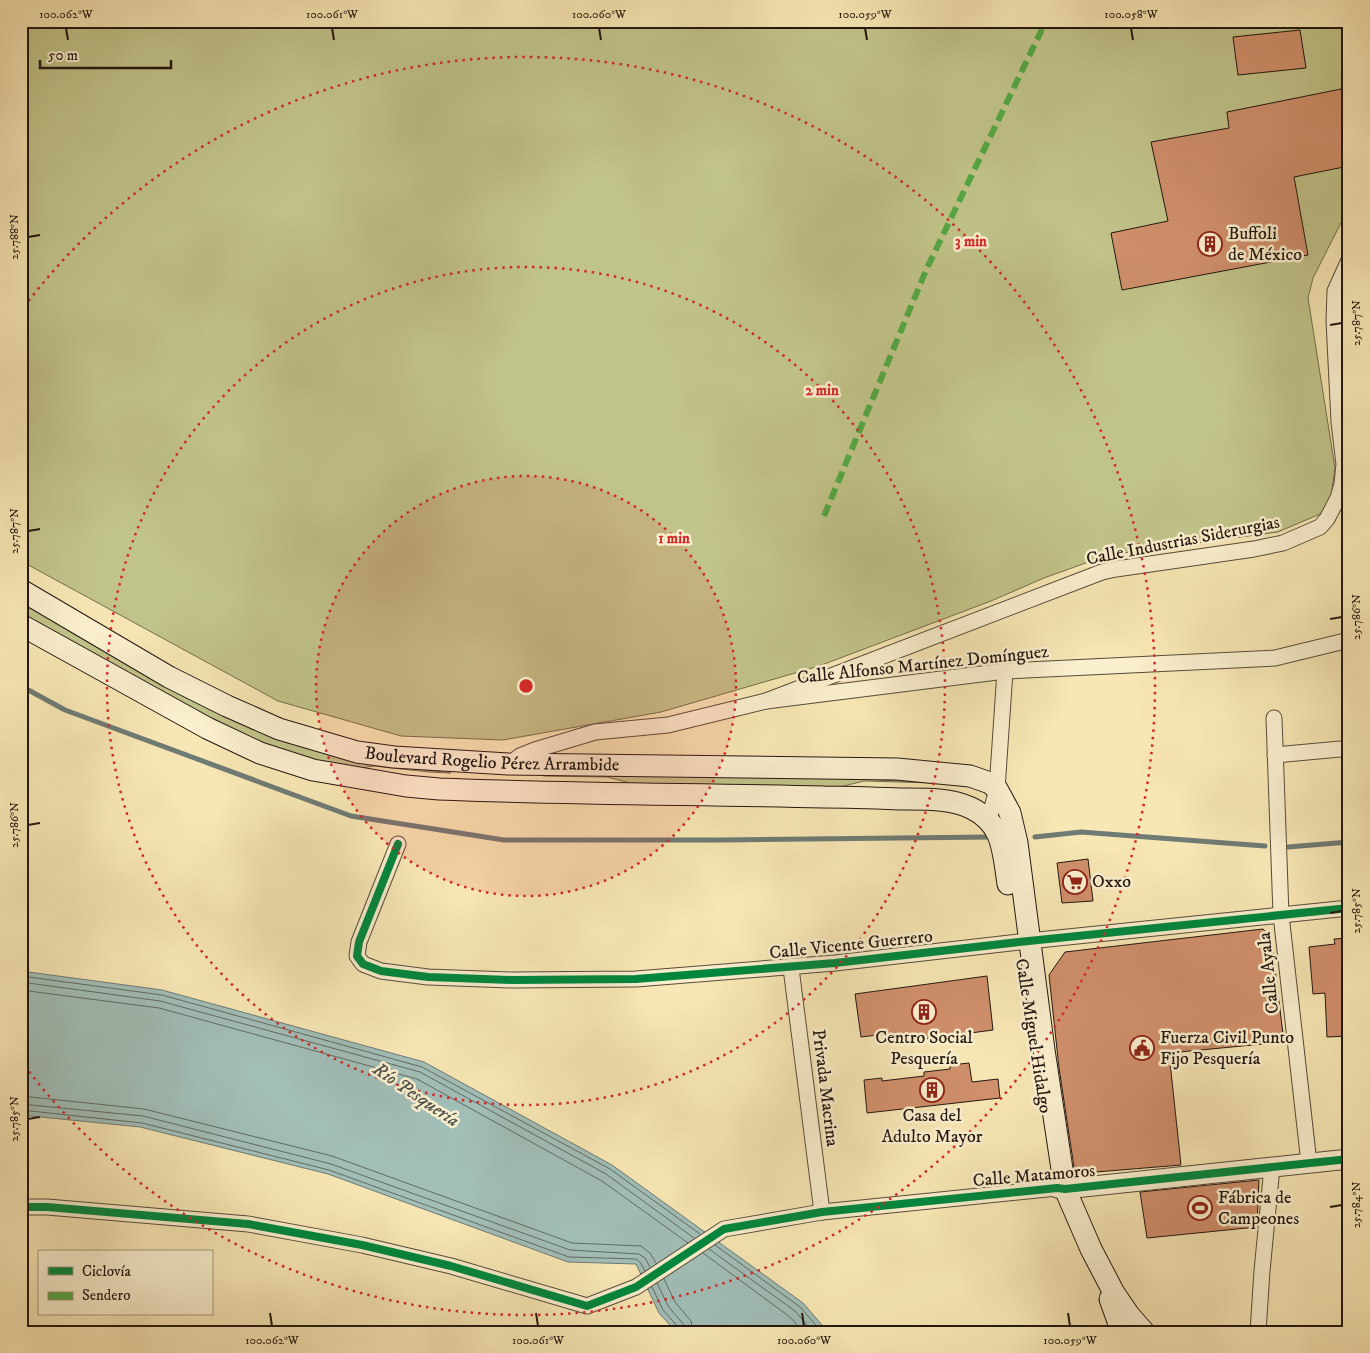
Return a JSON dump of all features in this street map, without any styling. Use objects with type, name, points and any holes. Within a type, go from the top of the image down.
[{"type":"main road","name":"Boulevard Rogelio Pérez Arrambide","points":[[21,590],[169,677],[228,706],[279,729],[357,752],[394,757],[508,764],[903,770],[970,776],[990,783],[997,789]]},
{"type":"main road","name":"Boulevard Rogelio Pérez Arrambide","points":[[21,625],[207,728],[260,753],[313,770],[406,786],[439,789],[922,800],[962,805],[989,819]]},
{"type":"main road","points":[[506,792],[508,764]]},
{"type":"main road","points":[[997,789],[1010,813],[1017,843],[1024,941],[1053,1117],[1061,1189],[1060,1199],[1090,1263],[1113,1305],[1120,1332]]},
{"type":"main road","name":"Calle Miguel Hidalgo","points":[[989,819],[995,827],[1001,844],[1024,941]]},
{"type":"main road","points":[[1061,1189],[1114,1293],[1144,1332]]},
{"type":"street","name":"Calle Industrias Siderurgias","points":[[766,701],[1095,574],[1116,569],[1283,543],[1320,527],[1332,511],[1342,484],[1344,464],[1339,422],[1334,322],[1349,260]]},
{"type":"street","name":"Calle Alfonso Martínez Domínguez","points":[[508,764],[520,756],[535,750],[595,732],[665,726],[766,701],[1005,671],[1275,658],[1349,640]]},
{"type":"street","points":[[989,819],[997,789],[1005,671]]},
{"type":"street","name":"Calle Ayala","points":[[1274,718],[1281,916],[1309,1163]]},
{"type":"street","points":[[1275,755],[1340,749]]},
{"type":"street","name":"Calle Vicente Guerrero","points":[[398,844],[359,942],[358,960],[368,966],[381,970],[428,977],[512,980],[636,980],[791,968],[1024,941],[1349,908]]},
{"type":"street","name":"Privada Macrina","points":[[791,968],[822,1212]]},
{"type":"street","name":"Calle Matamoros","points":[[21,1207],[47,1207],[248,1224],[362,1245],[451,1266],[586,1306],[636,1287],[724,1229],[822,1212],[1349,1158]]},
{"type":"street","points":[[1258,1332],[1272,1167]]},
{"type":"green space","points":[[21,21],[1349,21],[1349,207],[1313,278],[1308,298],[1335,468],[1330,503],[1320,514],[1278,532],[1108,555],[819,666],[661,712],[503,740],[401,736],[278,701],[21,561]]},
{"type":"green space","points":[[21,602],[383,765],[451,773],[374,766],[345,770],[281,752],[219,725],[21,613]]},
{"type":"green space","points":[[542,774],[863,779],[934,783],[864,781],[836,788],[634,784],[607,777],[543,776]]},
{"type":"water","name":"Río Pesquería","points":[[21,971],[162,990],[424,1062],[612,1165],[803,1303],[828,1332],[676,1332],[659,1313],[636,1264],[568,1262],[328,1174],[140,1127],[21,1115]]},
{"type":"building","points":[[1300,30],[1306,68],[1238,75],[1233,37]]},
{"type":"building","points":[[1341,89],[1349,132],[1349,166],[1294,177],[1308,255],[1122,290],[1111,233],[1168,221],[1151,142],[1229,128],[1227,112]]},
{"type":"building","name":"Oxxo","points":[[1088,859],[1093,901],[1062,903],[1057,863]]},
{"type":"building","name":"Fuerza Civil Punto Fijo Pesquería","points":[[1263,929],[1271,937],[1284,1042],[1169,1053],[1181,1165],[1084,1173],[1074,1167],[1059,1068],[1049,975],[1065,952]]},
{"type":"building","points":[[1349,938],[1349,1036],[1327,1037],[1325,993],[1313,994],[1309,947],[1335,944],[1334,939]]},
{"type":"building","name":"Centro Social Pesquería","points":[[987,976],[993,1030],[888,1044],[886,1034],[861,1037],[855,994]]},
{"type":"building","name":"Casa del Adulto Mayor","points":[[969,1063],[972,1082],[998,1079],[1000,1098],[867,1113],[864,1080],[882,1078],[882,1081],[924,1076],[924,1072],[950,1069],[950,1065]]},
{"type":"building","name":"Fábrica de Campeones","points":[[1259,1180],[1257,1227],[1147,1238],[1140,1192]]},
{"type":"waterway","points":[[21,686],[65,710],[351,816],[504,840],[991,837]]},
{"type":"waterway","points":[[1035,837],[1081,832],[1265,846]]},
{"type":"waterway","points":[[1288,847],[1349,842]]},
{"type":"marked path","points":[[824,516],[927,268],[1046,21]]},
{"type":"cycle path","points":[[398,844],[359,942],[357,956],[363,964],[381,971],[428,977],[512,980],[636,979],[835,963],[1349,908]]},
{"type":"cycle path","points":[[21,1207],[47,1207],[248,1224],[362,1245],[451,1266],[587,1306],[636,1287],[724,1229],[822,1212],[1349,1159]]},
{"type":"place","name":"Buffoli de México","points":[[1210,244]]},
{"type":"place","name":"Oxxo","points":[[1075,882]]},
{"type":"place","name":"Centro Social Pesquería","points":[[924,1012]]},
{"type":"place","name":"Fuerza Civil Punto Fijo Pesquería","points":[[1142,1048]]},
{"type":"place","name":"Casa del Adulto Mayor","points":[[932,1090]]},
{"type":"place","name":"Fábrica de Campeones","points":[[1200,1208]]}]
